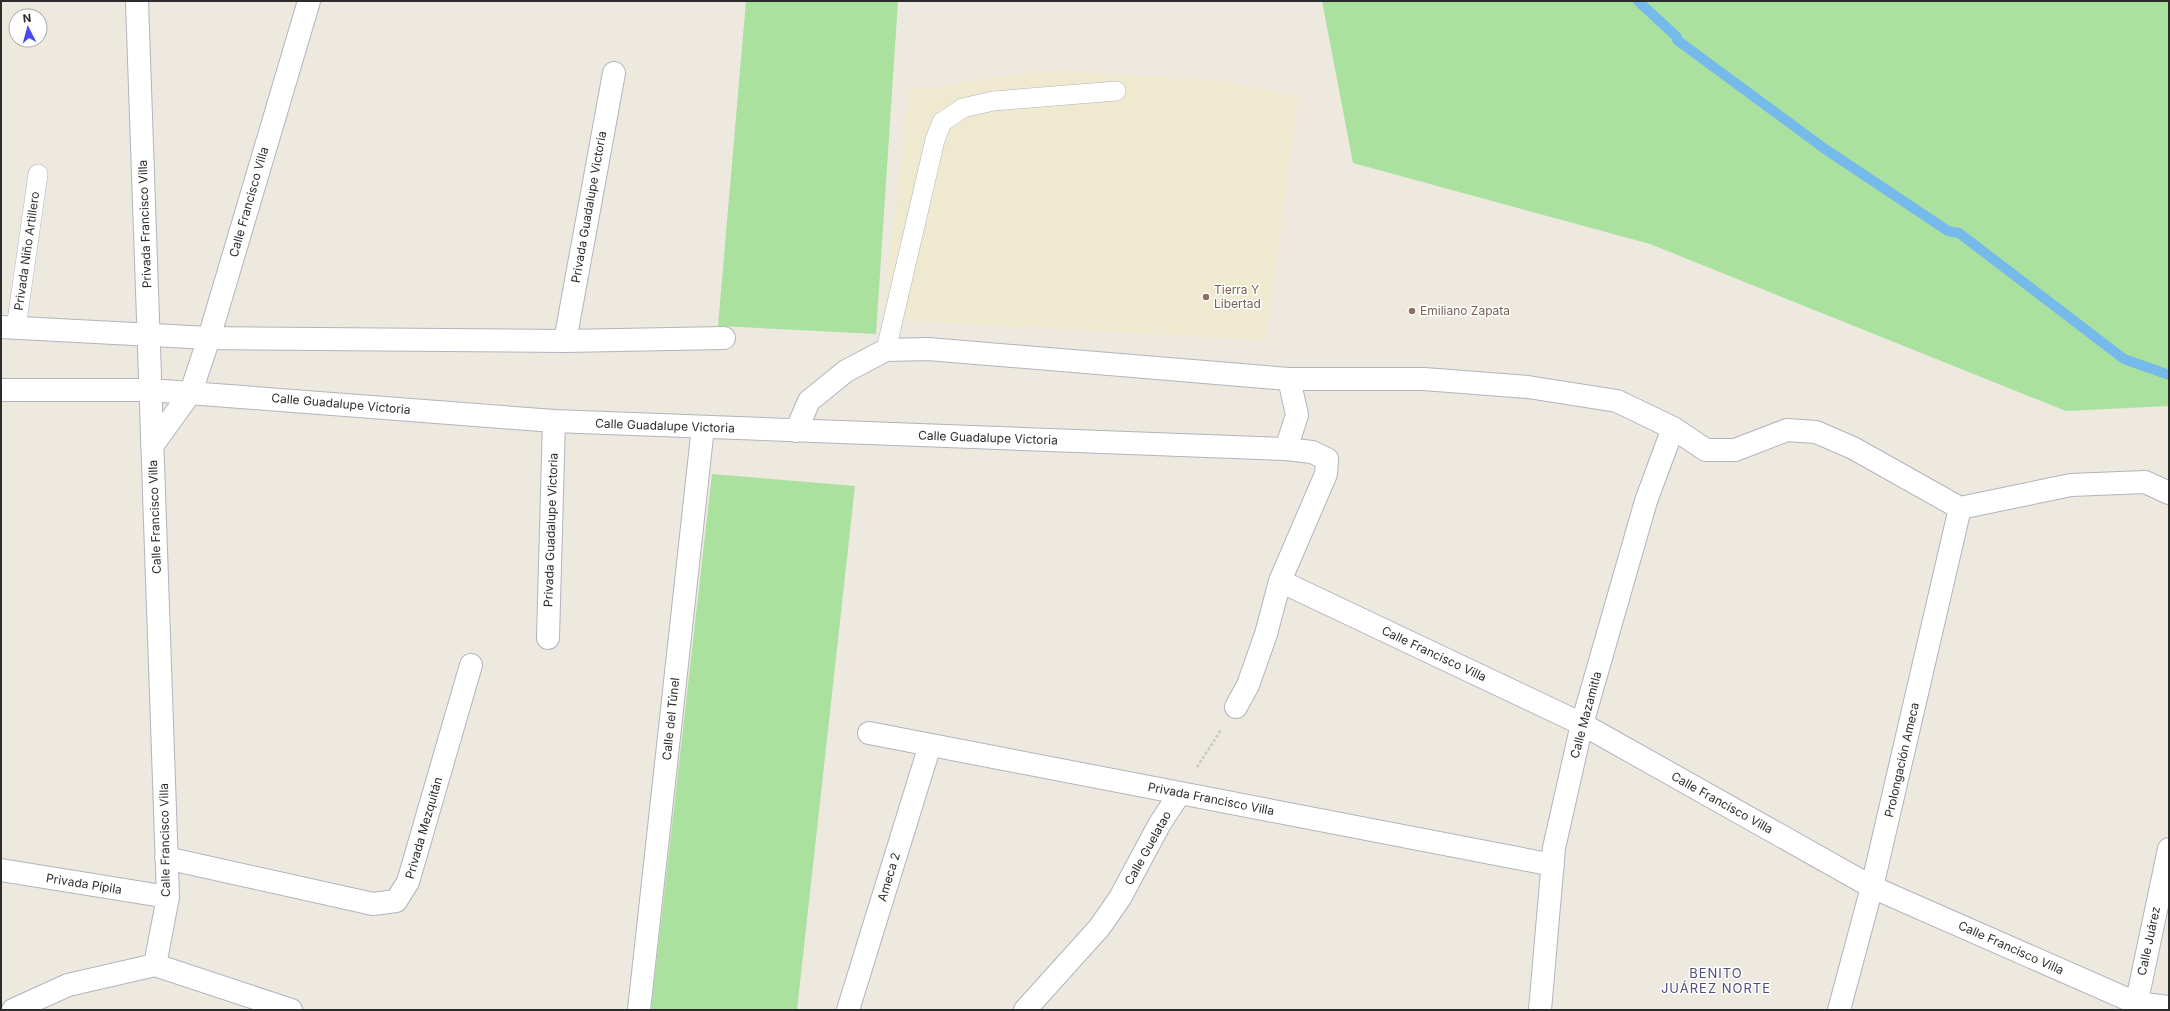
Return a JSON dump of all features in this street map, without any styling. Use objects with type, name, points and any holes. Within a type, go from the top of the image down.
[{"type":"street","name":"Privada Francisco Villa","points":[[137,1],[152,446]]},
{"type":"street","name":"Calle Francisco Villa","points":[[155,964],[168,897],[152,446],[191,392],[209,338],[308,1]]},
{"type":"street","name":"Privada Guadalupe Victoria","points":[[565,341],[614,73]]},
{"type":"street","points":[[9,327],[209,338],[565,341],[724,338]]},
{"type":"street","points":[[796,431],[809,401],[846,371],[886,350],[928,349],[1289,379],[1424,379],[1528,387],[1618,401],[1673,428],[1706,450],[1735,450],[1787,430],[1816,432],[1853,448],[1960,508],[2071,485],[2145,482],[2169,493]]},
{"type":"street","points":[[1286,449],[1297,415],[1289,379]]},
{"type":"street","name":"Calle Guadalupe Victoria","points":[[1,390],[150,390],[554,421],[1286,449],[1312,452],[1327,459],[1326,474],[1280,581]]},
{"type":"street","name":"Privada Guadalupe Victoria","points":[[548,638],[554,421]]},
{"type":"street","name":"Calle del Túnel","points":[[639,1010],[703,427]]},
{"type":"street","name":"Calle Mazamitla","points":[[1540,1010],[1554,848],[1582,724],[1646,501],[1673,428]]},
{"type":"street","name":"Prolongación Ameca","points":[[1839,1010],[1872,887],[1960,508]]},
{"type":"street","points":[[1236,707],[1248,685],[1266,634],[1280,581]]},
{"type":"street","name":"Calle Francisco Villa","points":[[1280,581],[1582,724],[1872,887],[2135,1007],[2169,1008]]},
{"type":"street","name":"Privada Mezquitán","points":[[166,858],[373,904],[396,901],[408,882],[471,665]]},
{"type":"street","name":"Privada Francisco Villa","points":[[869,733],[1553,865]]},
{"type":"street","name":"Ameca 2","points":[[853,1009],[930,745]]},
{"type":"street","name":"Calle Guelatao","points":[[1025,1010],[1099,928],[1112,910],[1159,825],[1180,793]]},
{"type":"street","name":"Calle Juárez","points":[[2135,1007],[2169,849]]},
{"type":"street","name":"Privada Pípila","points":[[1,870],[168,897]]},
{"type":"street","points":[[13,1010],[68,985],[155,964],[291,1010]]},
{"type":"lane","points":[[886,350],[935,140],[942,122],[963,108],[993,101],[1116,91]]},
{"type":"lane","name":"Privada Niño Artillero","points":[[9,327],[38,174]]},
{"type":"path","points":[[1180,793],[1236,707]]},
{"type":"shaded area","points":[[1049,70],[1227,81],[1298,98],[1266,340],[883,319],[909,90]]},
{"type":"green space","points":[[746,1],[898,1],[876,334],[718,326]]},
{"type":"green space","points":[[1322,1],[2169,1],[2169,406],[2066,411],[1650,244],[1353,163]]},
{"type":"green space","points":[[712,474],[855,486],[797,1010],[651,1010]]},
{"type":"waterway","points":[[1638,1],[1677,37],[1677,40],[1825,149],[1948,231],[1959,233],[2124,359],[2169,375]]},
{"type":"place","name":"Tierra Y Libertad","points":[[1206,297]]},
{"type":"place","name":"Emiliano Zapata","points":[[1412,311]]},
{"type":"district","name":"BENITO JUÁREZ NORTE","points":[[1716,980]]}]
